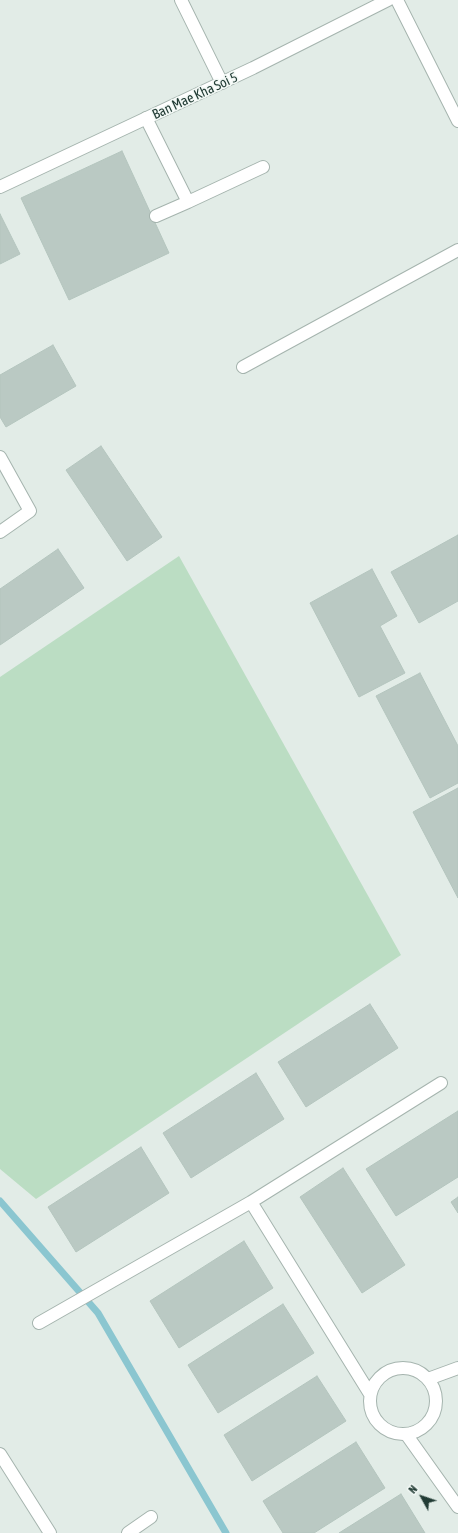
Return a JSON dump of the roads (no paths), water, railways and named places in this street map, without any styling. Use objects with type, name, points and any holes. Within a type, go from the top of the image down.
[{"type":"street","points":[[181,0],[222,83]]},
{"type":"street","name":"Ban Mae Kha Soi 5","points":[[0,187],[222,83],[388,0]]},
{"type":"street","points":[[397,0],[458,121]]},
{"type":"street","points":[[146,118],[188,202]]},
{"type":"street","points":[[156,216],[263,167]]},
{"type":"street","points":[[243,367],[458,250]]},
{"type":"street","points":[[0,457],[30,511],[0,532]]},
{"type":"street","points":[[39,1323],[251,1202],[441,1083]]},
{"type":"street","points":[[251,1202],[370,1394]]},
{"type":"street","points":[[410,1368],[420,1372],[428,1378],[436,1397],[435,1408],[425,1425],[416,1431],[406,1434],[396,1433],[386,1429],[378,1423],[372,1414],[370,1394],[374,1384],[381,1376],[390,1370],[410,1368]]},
{"type":"street","points":[[428,1378],[458,1368]]},
{"type":"street","points":[[406,1434],[458,1507]]},
{"type":"street","points":[[0,1454],[50,1533]]},
{"type":"street","points":[[128,1533],[151,1516]]},
{"type":"waterway","points":[[0,1201],[98,1313],[226,1533]]}]
